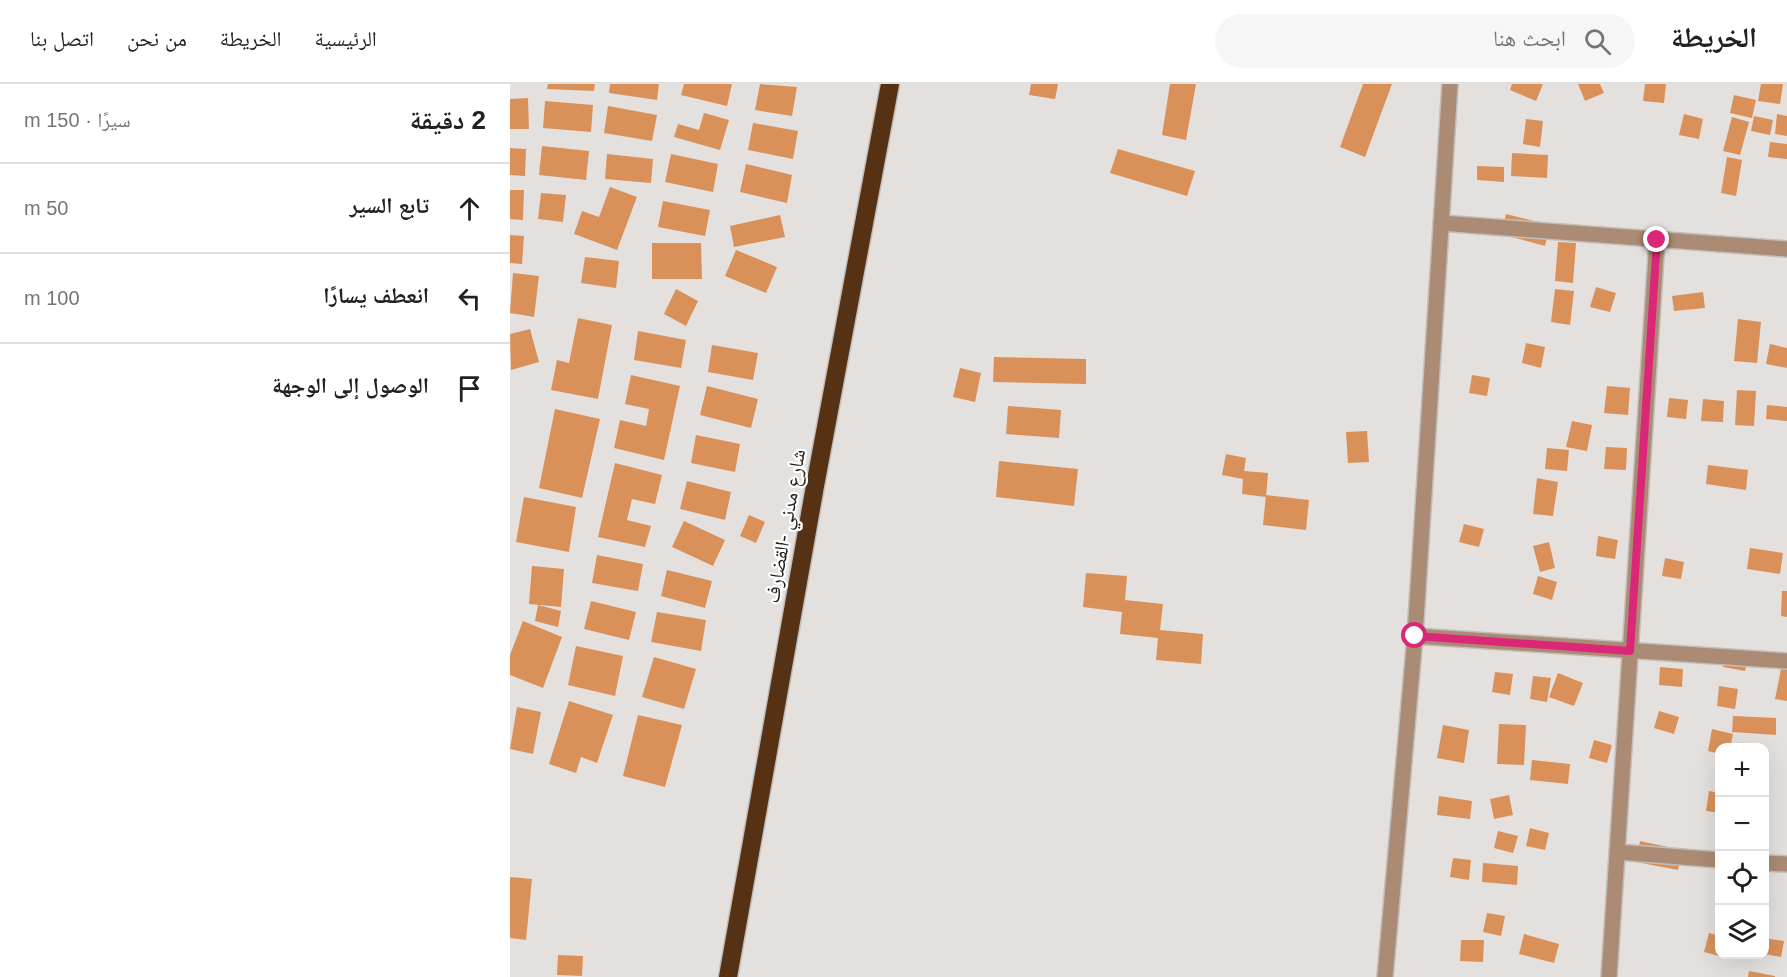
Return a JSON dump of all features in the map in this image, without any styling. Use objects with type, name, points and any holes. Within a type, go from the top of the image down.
[{"type":"highway","name":"شارع مدني -القضارف","points":[[728,977],[817,474],[890,84]]},
{"type":"street","points":[[1385,977],[1415,636],[1450,84]]},
{"type":"street","points":[[1441,223],[1787,249]]},
{"type":"street","points":[[1609,977],[1657,240]]},
{"type":"street","points":[[1415,636],[1787,661]]},
{"type":"street","points":[[1617,852],[1715,860]]},
{"type":"street","points":[[1769,863],[1787,864]]},
{"type":"building","points":[[548,84],[595,84],[594,91],[547,89]]},
{"type":"building","points":[[610,84],[659,84],[657,100],[609,93]]},
{"type":"building","points":[[684,84],[732,84],[727,106],[681,95]]},
{"type":"building","points":[[760,84],[797,87],[792,116],[755,110]]},
{"type":"building","points":[[1031,84],[1058,84],[1055,99],[1029,95]]},
{"type":"building","points":[[1170,84],[1196,84],[1186,140],[1162,135]]},
{"type":"building","points":[[1363,84],[1392,84],[1365,157],[1340,147]]},
{"type":"building","points":[[1512,84],[1543,84],[1536,101],[1510,90]]},
{"type":"building","points":[[1578,84],[1600,84],[1604,93],[1585,101]]},
{"type":"building","points":[[1645,84],[1666,84],[1664,103],[1643,101]]},
{"type":"building","points":[[1761,84],[1783,84],[1780,104],[1758,101]]},
{"type":"building","points":[[1734,95],[1756,100],[1752,118],[1730,113]]},
{"type":"building","points":[[528,98],[529,129],[510,129],[510,99]]},
{"type":"building","points":[[545,101],[593,105],[591,132],[543,128]]},
{"type":"building","points":[[608,106],[657,115],[652,141],[604,133]]},
{"type":"building","points":[[704,113],[729,120],[720,150],[674,137],[678,124],[699,130]]},
{"type":"building","points":[[1684,114],[1703,119],[1699,139],[1679,135]]},
{"type":"building","points":[[1777,114],[1787,116],[1787,136],[1775,134]]},
{"type":"building","points":[[1754,116],[1773,120],[1770,135],[1751,131]]},
{"type":"building","points":[[1732,117],[1749,122],[1740,155],[1723,151]]},
{"type":"building","points":[[1526,119],[1543,121],[1540,147],[1523,144]]},
{"type":"building","points":[[753,123],[798,131],[793,159],[748,150]]},
{"type":"building","points":[[1770,142],[1787,144],[1787,159],[1768,157]]},
{"type":"building","points":[[542,146],[589,151],[586,180],[539,175]]},
{"type":"building","points":[[510,148],[526,149],[525,176],[510,175]]},
{"type":"building","points":[[1118,149],[1195,171],[1187,196],[1110,173]]},
{"type":"building","points":[[1512,153],[1548,155],[1547,178],[1511,176]]},
{"type":"building","points":[[607,154],[653,159],[651,183],[605,179]]},
{"type":"building","points":[[671,154],[718,164],[713,192],[665,182]]},
{"type":"building","points":[[1727,157],[1742,160],[1736,196],[1721,193]]},
{"type":"building","points":[[746,164],[792,175],[787,203],[740,192]]},
{"type":"building","points":[[1477,166],[1504,167],[1504,182],[1477,180]]},
{"type":"building","points":[[610,187],[637,197],[617,250],[574,234],[582,211],[599,217]]},
{"type":"building","points":[[510,190],[524,190],[523,220],[510,219]]},
{"type":"building","points":[[541,193],[566,195],[563,222],[538,219]]},
{"type":"building","points":[[663,201],[710,210],[705,236],[658,227]]},
{"type":"building","points":[[1506,214],[1550,225],[1545,246],[1501,234]]},
{"type":"building","points":[[780,215],[785,237],[734,247],[730,226]]},
{"type":"building","points":[[510,235],[524,236],[522,264],[510,263]]},
{"type":"building","points":[[1558,242],[1576,243],[1573,283],[1555,281]]},
{"type":"building","points":[[652,243],[701,243],[702,279],[652,279]]},
{"type":"building","points":[[736,250],[777,267],[766,293],[725,276]]},
{"type":"building","points":[[585,257],[619,261],[616,288],[581,283]]},
{"type":"building","points":[[513,273],[539,276],[534,317],[510,313]]},
{"type":"building","points":[[1596,287],[1616,293],[1610,312],[1590,307]]},
{"type":"building","points":[[676,289],[698,301],[686,326],[664,314]]},
{"type":"building","points":[[1555,289],[1574,291],[1570,325],[1551,322]]},
{"type":"building","points":[[1703,292],[1705,308],[1674,311],[1672,296]]},
{"type":"building","points":[[578,318],[612,325],[598,399],[551,390],[557,360],[569,363]]},
{"type":"building","points":[[1738,319],[1761,322],[1757,363],[1734,361]]},
{"type":"building","points":[[530,329],[539,362],[511,370],[510,334]]},
{"type":"building","points":[[638,331],[686,340],[681,368],[634,360]]},
{"type":"building","points":[[1526,343],[1545,347],[1541,368],[1522,363]]},
{"type":"building","points":[[1770,344],[1787,348],[1787,368],[1766,364]]},
{"type":"building","points":[[712,345],[758,353],[753,380],[708,372]]},
{"type":"building","points":[[994,357],[1086,359],[1086,384],[993,382]]},
{"type":"building","points":[[960,368],[981,373],[975,402],[953,397]]},
{"type":"building","points":[[631,375],[680,386],[664,460],[614,448],[620,420],[646,426],[649,409],[625,404]]},
{"type":"building","points":[[1472,375],[1490,378],[1487,396],[1469,393]]},
{"type":"building","points":[[707,386],[758,399],[751,428],[700,415]]},
{"type":"building","points":[[1607,386],[1630,388],[1628,415],[1604,413]]},
{"type":"building","points":[[1737,390],[1756,391],[1754,426],[1735,425]]},
{"type":"building","points":[[1669,398],[1688,400],[1686,419],[1667,417]]},
{"type":"building","points":[[1703,399],[1724,401],[1723,422],[1701,421]]},
{"type":"building","points":[[1767,405],[1787,407],[1787,421],[1766,419]]},
{"type":"building","points":[[1008,406],[1061,410],[1059,438],[1006,434]]},
{"type":"building","points":[[555,409],[600,419],[582,498],[539,488]]},
{"type":"building","points":[[1572,421],[1592,425],[1587,451],[1566,447]]},
{"type":"building","points":[[1367,431],[1369,462],[1348,463],[1346,432]]},
{"type":"building","points":[[696,435],[740,444],[735,472],[691,463]]},
{"type":"building","points":[[1606,447],[1627,448],[1626,470],[1604,469]]},
{"type":"building","points":[[1547,448],[1569,450],[1567,471],[1545,469]]},
{"type":"building","points":[[1226,454],[1246,458],[1244,471],[1268,473],[1266,497],[1242,494],[1243,479],[1222,475]]},
{"type":"building","points":[[999,461],[1078,469],[1074,506],[996,497]]},
{"type":"building","points":[[615,463],[662,475],[655,504],[632,499],[627,520],[651,526],[645,547],[598,537]]},
{"type":"building","points":[[1708,465],[1748,470],[1746,490],[1706,484]]},
{"type":"building","points":[[1537,478],[1558,482],[1553,516],[1533,514]]},
{"type":"building","points":[[687,481],[731,492],[725,520],[680,509]]},
{"type":"building","points":[[1266,495],[1309,500],[1306,530],[1263,525]]},
{"type":"building","points":[[524,497],[576,507],[569,552],[516,542]]},
{"type":"building","points":[[749,515],[765,522],[756,543],[740,536]]},
{"type":"building","points":[[684,521],[725,540],[713,566],[672,547]]},
{"type":"building","points":[[1464,524],[1484,529],[1479,547],[1459,542]]},
{"type":"building","points":[[1598,536],[1618,540],[1615,559],[1596,556]]},
{"type":"building","points":[[1549,542],[1555,568],[1540,572],[1533,546]]},
{"type":"building","points":[[1750,548],[1783,553],[1780,574],[1747,569]]},
{"type":"building","points":[[597,555],[643,564],[638,591],[592,583]]},
{"type":"building","points":[[1665,558],[1684,562],[1681,579],[1662,576]]},
{"type":"building","points":[[532,566],[564,569],[561,607],[529,604]]},
{"type":"building","points":[[667,570],[712,581],[705,608],[661,596]]},
{"type":"building","points":[[1086,573],[1127,576],[1125,600],[1163,604],[1160,630],[1203,634],[1201,664],[1156,660],[1158,638],[1120,634],[1122,612],[1083,607]]},
{"type":"building","points":[[1538,576],[1557,582],[1552,600],[1533,594]]},
{"type":"building","points":[[1782,591],[1787,591],[1787,617],[1781,616]]},
{"type":"building","points":[[591,601],[636,612],[629,640],[584,629]]},
{"type":"building","points":[[538,605],[561,611],[558,627],[535,621]]},
{"type":"building","points":[[657,612],[706,620],[701,651],[651,642]]},
{"type":"building","points":[[523,621],[562,637],[543,688],[510,675],[510,655]]},
{"type":"building","points":[[576,646],[623,656],[615,696],[568,685]]},
{"type":"building","points":[[1727,649],[1749,653],[1745,671],[1723,667]]},
{"type":"building","points":[[654,657],[696,669],[684,709],[642,697]]},
{"type":"building","points":[[1782,664],[1787,665],[1787,701],[1775,699]]},
{"type":"building","points":[[1660,667],[1683,669],[1682,687],[1659,685]]},
{"type":"building","points":[[1495,672],[1513,674],[1510,695],[1492,692]]},
{"type":"building","points":[[1558,673],[1583,683],[1574,706],[1549,697]]},
{"type":"building","points":[[1533,676],[1551,678],[1547,702],[1530,699]]},
{"type":"building","points":[[1719,686],[1738,689],[1735,709],[1717,706]]},
{"type":"building","points":[[569,701],[613,715],[597,763],[581,757],[576,773],[549,764]]},
{"type":"building","points":[[517,707],[541,712],[533,754],[510,749]]},
{"type":"building","points":[[1659,711],[1679,717],[1674,734],[1654,728]]},
{"type":"building","points":[[638,715],[682,725],[665,787],[623,776]]},
{"type":"building","points":[[1733,716],[1776,718],[1776,735],[1732,732]]},
{"type":"building","points":[[1499,724],[1526,725],[1524,765],[1497,764]]},
{"type":"building","points":[[1443,725],[1469,730],[1464,763],[1437,758]]},
{"type":"building","points":[[1712,729],[1733,734],[1731,743],[1715,743],[1715,753],[1708,751]]},
{"type":"building","points":[[1594,740],[1612,745],[1607,763],[1589,758]]},
{"type":"building","points":[[1532,760],[1570,764],[1568,784],[1530,780]]},
{"type":"building","points":[[1709,791],[1715,792],[1715,812],[1706,811]]},
{"type":"building","points":[[1509,795],[1513,815],[1494,819],[1490,799]]},
{"type":"building","points":[[1439,796],[1472,801],[1470,819],[1437,815]]},
{"type":"building","points":[[1530,828],[1549,833],[1545,850],[1526,846]]},
{"type":"building","points":[[1498,831],[1518,836],[1513,853],[1494,848]]},
{"type":"building","points":[[1640,841],[1682,850],[1678,870],[1636,862]]},
{"type":"building","points":[[1453,858],[1471,860],[1469,880],[1450,877]]},
{"type":"building","points":[[1483,863],[1518,866],[1517,885],[1482,882]]},
{"type":"building","points":[[510,877],[532,879],[526,940],[510,938]]},
{"type":"building","points":[[1487,913],[1505,916],[1501,936],[1483,932]]},
{"type":"building","points":[[1709,933],[1715,935],[1715,955],[1704,952]]},
{"type":"building","points":[[1524,934],[1559,944],[1554,963],[1519,954]]},
{"type":"building","points":[[1769,939],[1784,941],[1781,957],[1769,955]]},
{"type":"building","points":[[1461,940],[1484,940],[1483,962],[1460,961]]},
{"type":"building","points":[[558,955],[583,956],[582,976],[557,975]]},
{"type":"building","points":[[1749,971],[1775,976],[1775,977],[1748,977]]},
{"type":"route","points":[[1415,636],[1630,651],[1657,240]]}]
